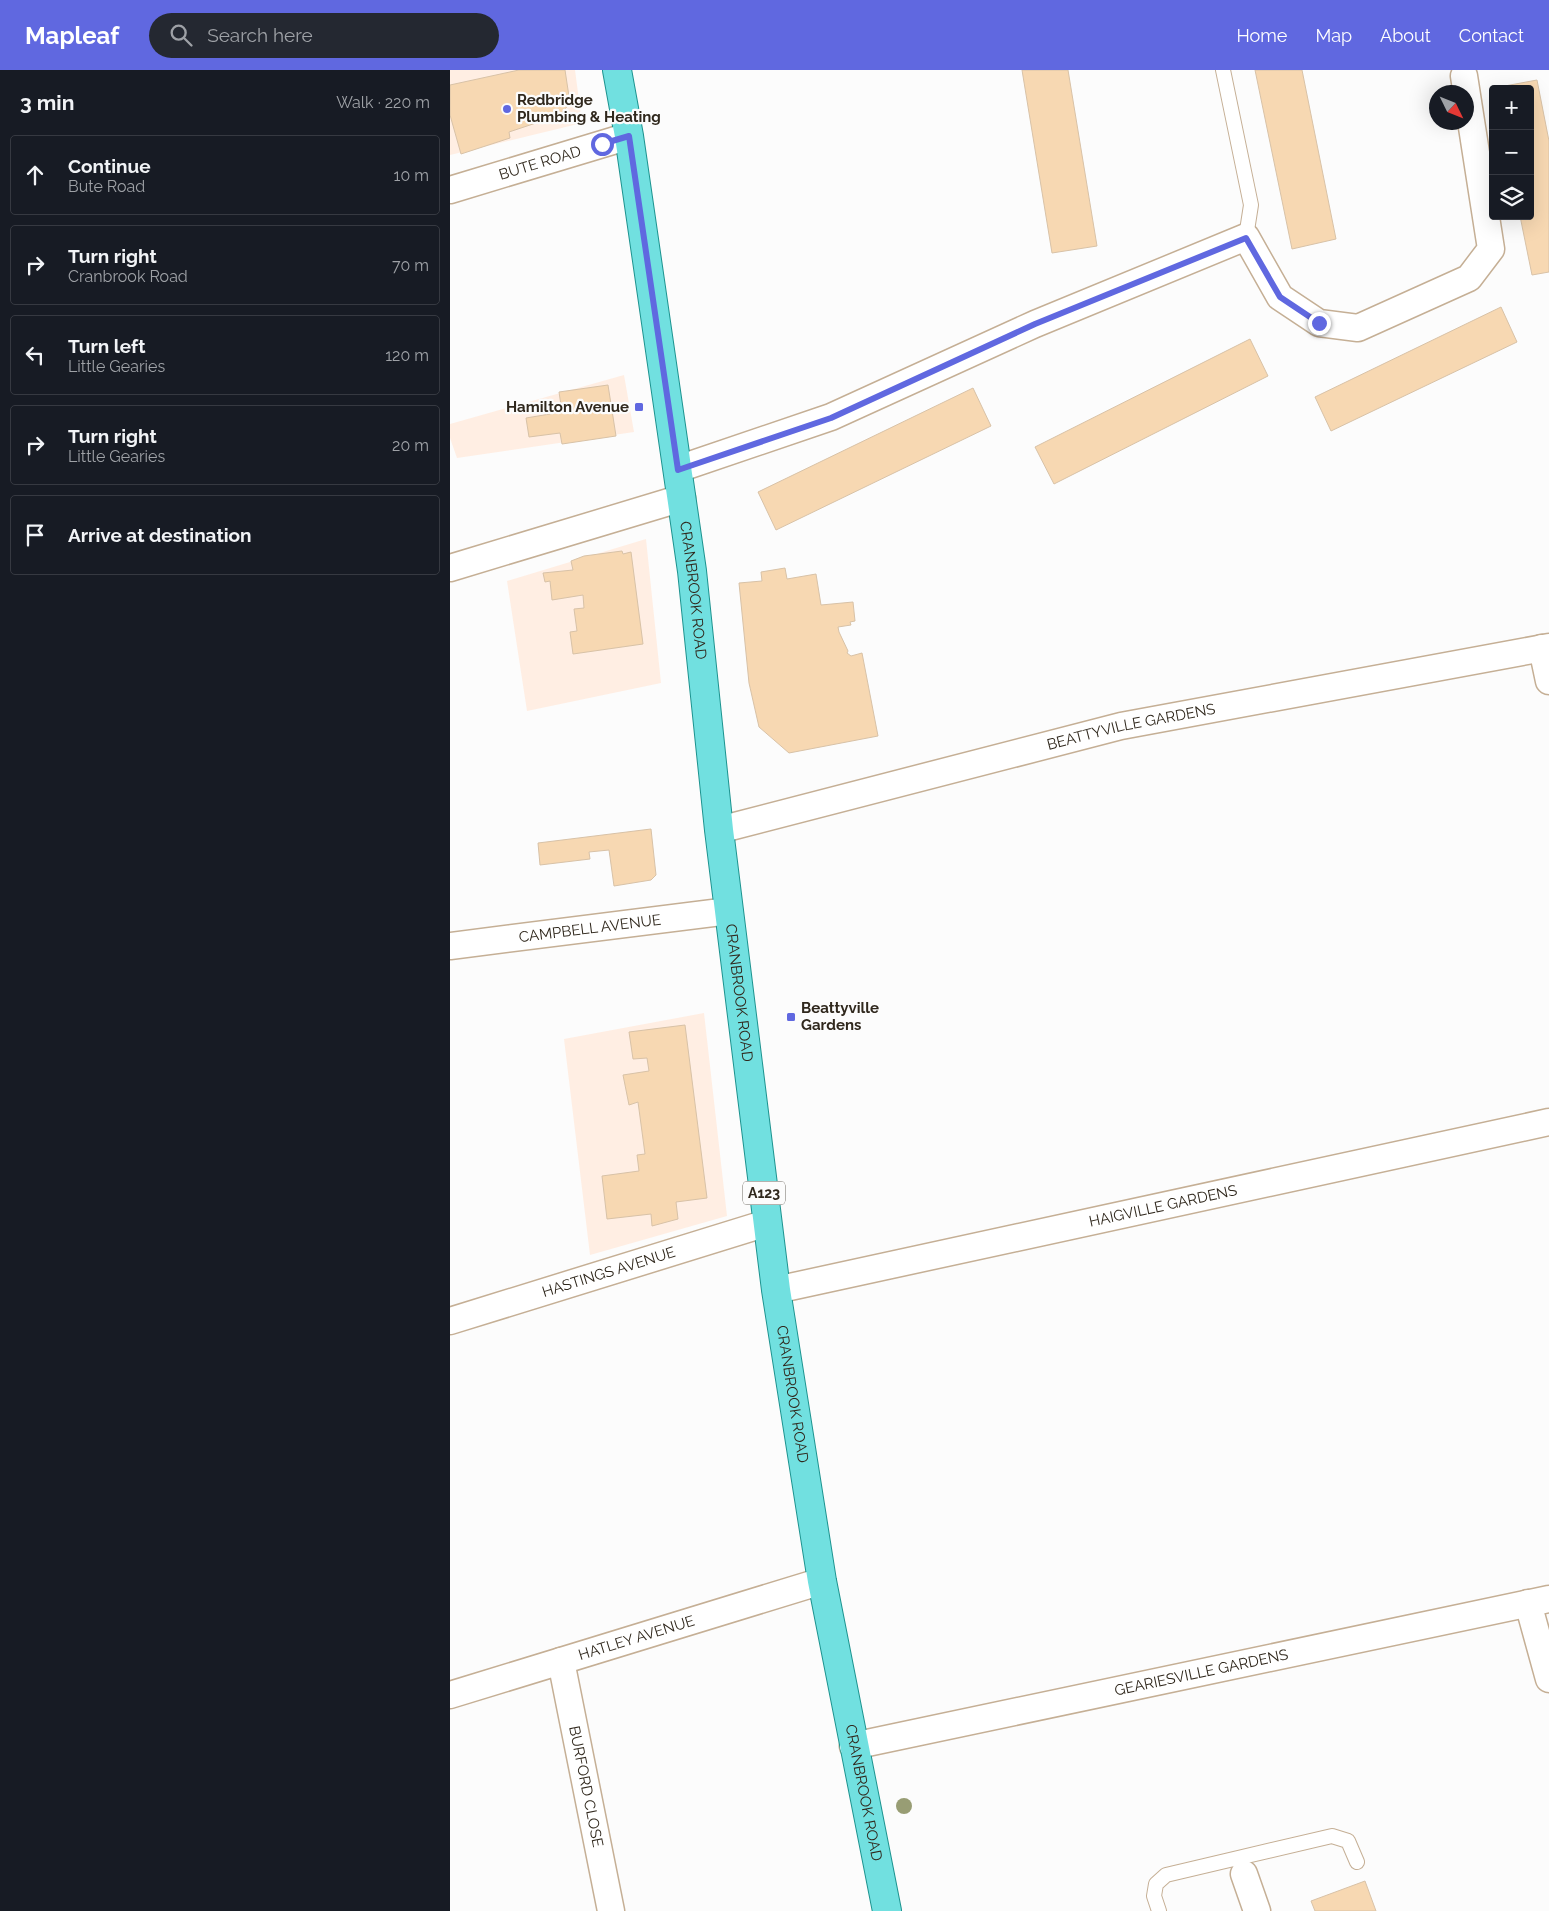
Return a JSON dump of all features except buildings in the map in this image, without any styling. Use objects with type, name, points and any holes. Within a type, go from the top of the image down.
[{"type":"main road","name":"CRANBROOK ROAD","points":[[617,70],[629,136],[692,570],[719,830],[776,1290],[822,1581],[887,1911]]},
{"type":"street","points":[[678,470],[831,418],[1035,324],[1246,238],[1280,297],[1319,323],[1358,328],[1468,278],[1491,250],[1464,76]]},
{"type":"street","name":"BUTE ROAD","points":[[450,190],[629,136]]},
{"type":"street","points":[[450,568],[682,498]]},
{"type":"street","points":[[1545,648],[1549,681]]},
{"type":"street","name":"BEATTYVILLE GARDENS","points":[[719,830],[1121,726],[1545,648]]},
{"type":"street","name":"CAMPBELL AVENUE","points":[[450,946],[729,910]]},
{"type":"street","name":"HAIGVILLE GARDENS","points":[[776,1290],[1549,1122]]},
{"type":"street","name":"HASTINGS AVENUE","points":[[450,1321],[767,1223]]},
{"type":"street","name":"HATLEY AVENUE","points":[[450,1695],[822,1581]]},
{"type":"street","points":[[1539,1601],[1549,1678]]},
{"type":"street","name":"GEARIESVILLE GARDENS","points":[[854,1746],[1539,1601]]},
{"type":"street","name":"BURFORD CLOSE","points":[[561,1661],[610,1911]]},
{"type":"street","points":[[1241,1866],[1257,1911]]},
{"type":"lane","points":[[1223,70],[1251,205],[1246,238]]},
{"type":"lane","points":[[1159,1911],[1154,1896],[1156,1884],[1166,1875],[1241,1866],[1332,1836],[1348,1841],[1357,1862]]},
{"type":"shaded area","name":"Redbridge Plumbing & Heating","points":[[450,70],[575,70],[582,123],[450,155]]},
{"type":"shaded area","points":[[624,375],[634,432],[457,458],[450,438],[450,424]]},
{"type":"shaded area","points":[[646,539],[661,683],[527,711],[507,581]]},
{"type":"shaded area","points":[[704,1013],[727,1216],[590,1255],[564,1039]]},
{"type":"place","name":"Redbridge Plumbing & Heating","points":[[507,109]]},
{"type":"place","name":"Hamilton Avenue","points":[[639,407]]},
{"type":"place","name":"Beattyville Gardens","points":[[791,1017]]},
{"type":"route","points":[[602,144],[629,136],[678,470],[831,418],[1035,324],[1246,238],[1280,297],[1319,323]]}]
